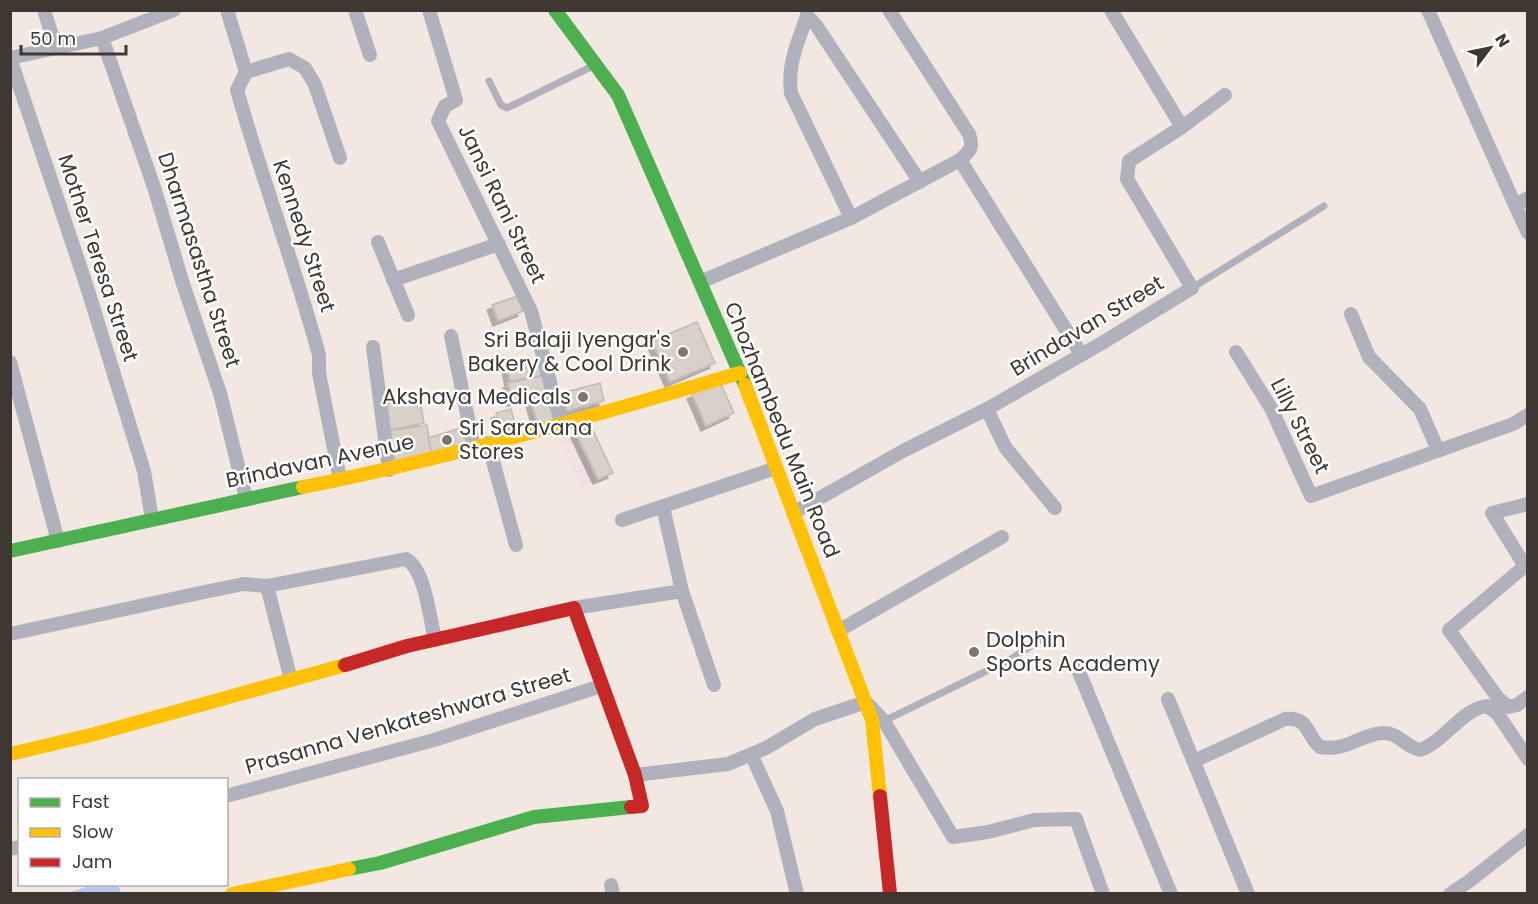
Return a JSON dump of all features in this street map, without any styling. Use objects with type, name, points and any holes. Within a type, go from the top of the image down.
[{"type":"street","points":[[44,10],[56,48]]},
{"type":"street","name":"Kennedy Street","points":[[227,10],[246,72],[237,90],[262,174],[285,238],[319,355],[319,373],[340,479]]},
{"type":"street","points":[[355,10],[370,55]]},
{"type":"street","name":"Jansi Rani Street","points":[[429,10],[456,100],[445,106],[438,121],[531,311],[561,423]]},
{"type":"street","name":"Chozhambedu Main Road","points":[[555,10],[618,95],[740,373],[866,702],[872,720],[890,894]]},
{"type":"street","points":[[700,282],[851,218],[960,160],[971,151],[973,144],[969,134],[889,10]]},
{"type":"street","points":[[1111,10],[1182,127],[1225,95]]},
{"type":"street","points":[[1428,10],[1527,233]]},
{"type":"street","points":[[10,58],[102,38],[166,12]]},
{"type":"street","points":[[807,13],[920,182]]},
{"type":"street","points":[[807,13],[790,66],[790,93],[851,218]]},
{"type":"street","name":"Dharmasastha Street","points":[[102,38],[154,187],[183,284],[220,393],[246,498]]},
{"type":"street","name":"Mother Teresa Street","points":[[10,58],[86,284],[144,471],[152,519]]},
{"type":"street","points":[[246,72],[279,60],[289,59],[305,68],[315,85],[340,158]]},
{"type":"street","name":"Brindavan Street","points":[[793,513],[903,451],[987,410],[1192,288],[1127,179],[1129,161],[1182,127]]},
{"type":"street","points":[[960,160],[1082,354]]},
{"type":"street","points":[[1515,205],[1527,198]]},
{"type":"street","points":[[378,242],[408,315]]},
{"type":"street","points":[[393,280],[499,244]]},
{"type":"street","points":[[1351,314],[1369,357],[1420,409],[1438,450]]},
{"type":"street","points":[[451,336],[474,448]]},
{"type":"street","points":[[373,346],[388,470]]},
{"type":"street","name":"Lilly Street","points":[[1236,352],[1271,408],[1311,496],[1513,424],[1527,415]]},
{"type":"street","points":[[10,362],[57,541]]},
{"type":"street","name":"Brindavan Avenue","points":[[10,551],[246,498],[388,470],[540,431],[561,423],[740,373]]},
{"type":"street","points":[[987,410],[1005,447],[1054,508]]},
{"type":"street","points":[[488,443],[516,546]]},
{"type":"street","points":[[622,520],[776,468]]},
{"type":"street","points":[[1527,504],[1492,513],[1525,566],[1449,630],[1498,698],[1508,707],[1517,705],[1527,697]]},
{"type":"street","points":[[663,507],[682,591],[714,685]]},
{"type":"street","points":[[838,631],[1002,537]]},
{"type":"street","points":[[10,634],[232,586],[244,584],[267,586],[406,559],[417,567],[435,640]]},
{"type":"street","points":[[267,586],[291,680]]},
{"type":"street","points":[[10,754],[105,731],[407,646],[574,608],[682,591]]},
{"type":"street","points":[[232,894],[274,889],[380,863],[534,817],[642,806],[635,776],[574,608]]},
{"type":"street","points":[[1077,667],[1171,894]]},
{"type":"street","name":"Prasanna Venkateshwara Street","points":[[228,795],[434,740],[601,686]]},
{"type":"street","points":[[1168,699],[1248,894]]},
{"type":"street","points":[[635,776],[728,764],[766,748],[814,720],[866,702],[884,721],[953,837],[988,832],[1034,820],[1076,819],[1104,894]]},
{"type":"street","points":[[1194,761],[1285,718],[1296,718],[1303,722],[1320,747],[1338,748],[1380,733],[1393,733],[1415,749],[1425,748],[1474,710],[1487,706],[1497,713],[1527,759]]},
{"type":"street","points":[[751,754],[777,812],[797,894]]},
{"type":"street","points":[[1450,894],[1471,888],[1527,835]]},
{"type":"lane","points":[[489,81],[501,105],[507,108],[595,64]]},
{"type":"lane","points":[[1192,288],[1324,206]]},
{"type":"lane","points":[[884,721],[1011,658],[1039,641]]},
{"type":"shaded area","points":[[574,431],[596,481],[581,488],[559,438]]},
{"type":"water","points":[[90,886],[118,886],[121,893],[67,893]]},
{"type":"building","points":[[517,296],[523,311],[498,321],[492,305]]},
{"type":"building","name":"Sri Balaji Iyengar's Bakery & Cool Drink","points":[[697,322],[715,363],[670,382],[652,341]]},
{"type":"building","points":[[538,361],[541,376],[510,381],[507,367]]},
{"type":"building","points":[[544,377],[547,394],[512,401],[508,383]]},
{"type":"building","points":[[720,382],[734,413],[706,426],[692,394]]},
{"type":"building","name":"Akshaya Medicals","points":[[600,383],[604,401],[567,411],[562,393]]},
{"type":"building","points":[[547,394],[555,420],[538,425],[530,398]]},
{"type":"building","points":[[420,399],[424,423],[386,431],[382,405]]},
{"type":"building","points":[[511,409],[515,425],[499,429],[496,413]]},
{"type":"building","points":[[427,425],[432,454],[394,462],[386,431]]},
{"type":"building","points":[[591,426],[613,473],[598,479],[576,433]]},
{"type":"building","name":"Sri Saravana Stores","points":[[461,428],[466,443],[432,454],[428,438]]},
{"type":"traffic: fast","points":[[555,10],[618,95],[745,385]]},
{"type":"traffic: fast","points":[[10,551],[303,487]]},
{"type":"traffic: fast","points":[[349,869],[380,863],[534,817],[631,807]]},
{"type":"traffic: slow","points":[[303,487],[468,449],[740,373]]},
{"type":"traffic: slow","points":[[745,385],[872,720],[880,796]]},
{"type":"traffic: slow","points":[[10,754],[95,734],[345,665]]},
{"type":"traffic: slow","points":[[232,894],[349,869]]},
{"type":"traffic: jam","points":[[345,665],[407,646],[574,608],[635,775],[642,806],[631,807]]},
{"type":"traffic: jam","points":[[880,796],[890,894]]},
{"type":"place","name":"Sri Balaji Iyengar's Bakery & Cool Drink","points":[[683,352]]},
{"type":"place","name":"Akshaya Medicals","points":[[583,397]]},
{"type":"place","name":"Sri Saravana Stores","points":[[447,440]]},
{"type":"place","name":"Dolphin Sports Academy","points":[[974,652]]}]
